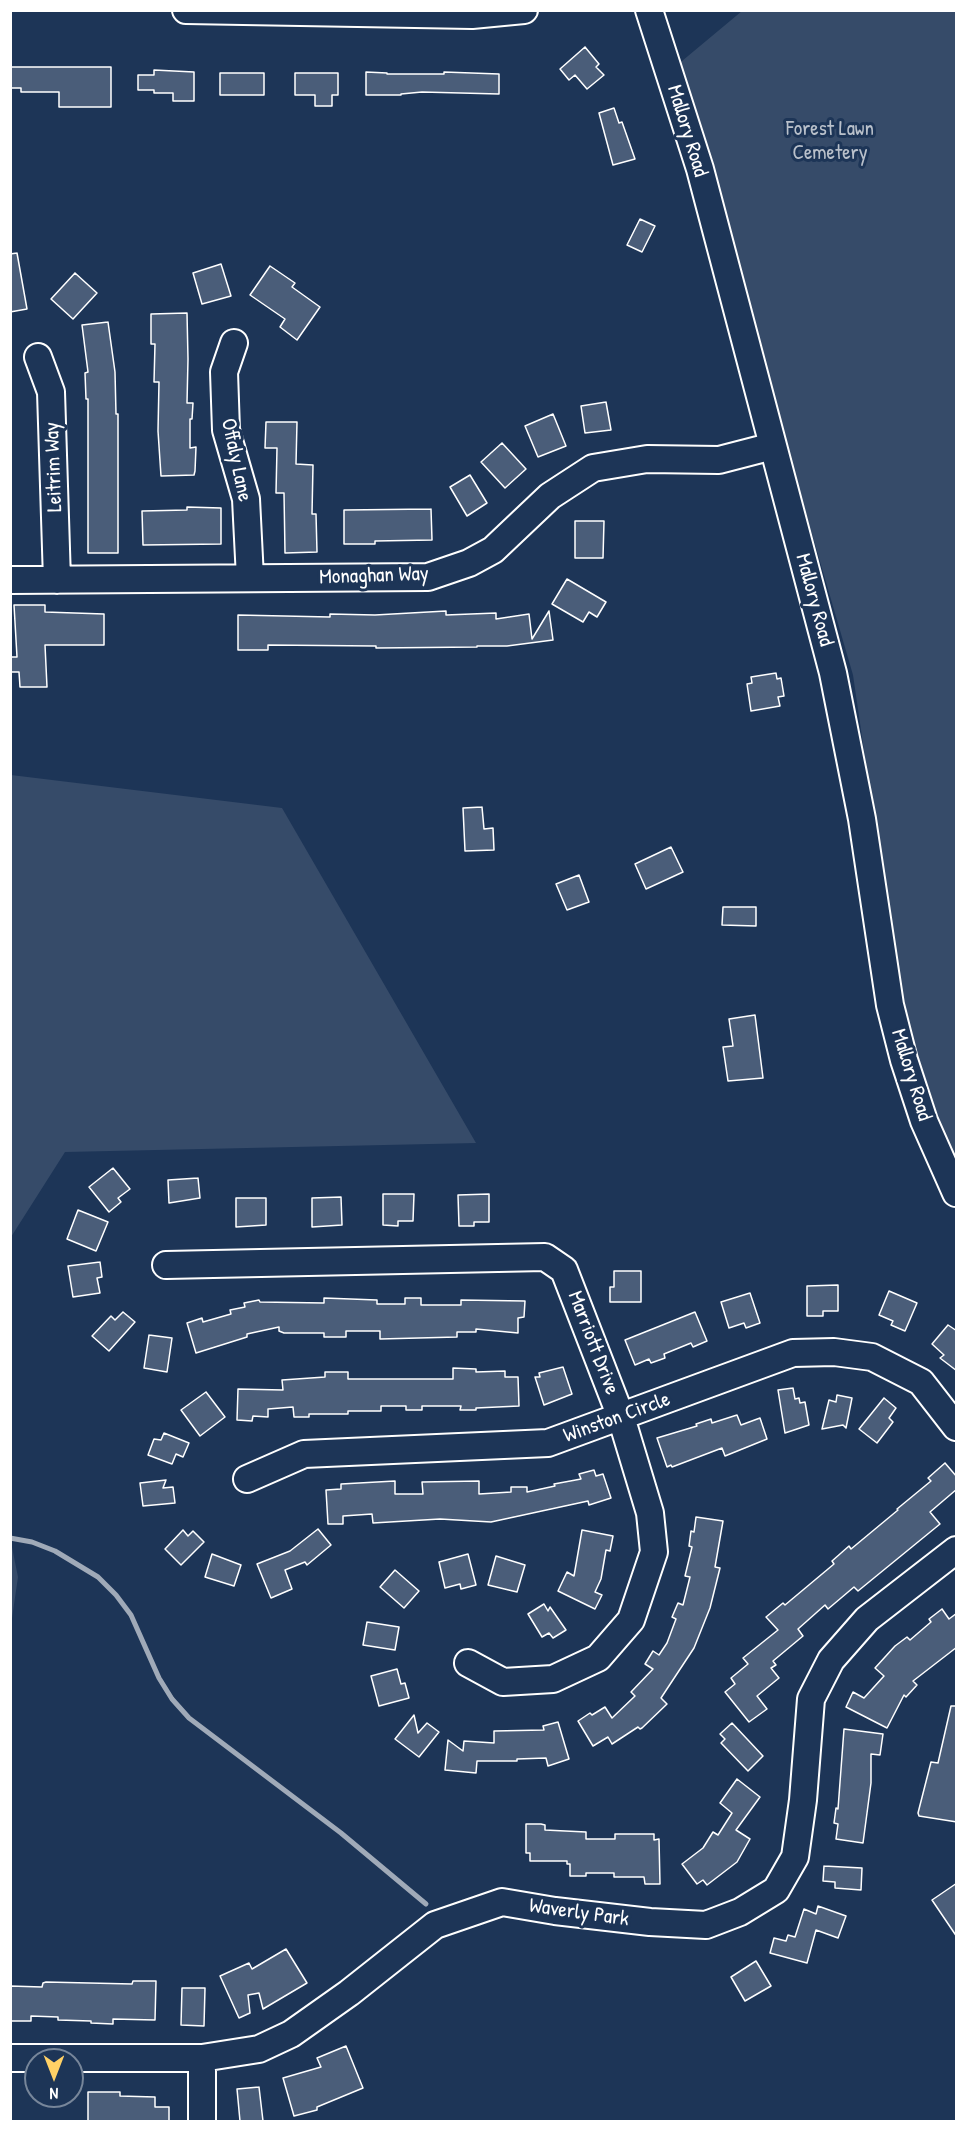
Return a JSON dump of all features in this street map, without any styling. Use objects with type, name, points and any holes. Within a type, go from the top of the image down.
[{"type":"street","points":[[186,10],[472,15],[525,10]]},
{"type":"street","name":"Mallory Road","points":[[649,10],[700,169],[833,673],[862,819],[890,1005],[901,1049],[924,1121],[957,1193]]},
{"type":"street","name":"Offaly Lane","points":[[234,343],[224,372],[226,430],[246,499],[250,578]]},
{"type":"street","name":"Leitrim Way","points":[[38,357],[51,392],[57,580]]},
{"type":"street","name":"Monaghan Way","points":[[10,580],[428,577],[469,563],[493,550],[550,496],[593,468],[647,459],[719,460],[773,446]]},
{"type":"street","name":"Marriott Drive","points":[[166,1265],[545,1257],[564,1270],[621,1417],[650,1513],[654,1552],[632,1620],[598,1658],[553,1679],[503,1682],[468,1663]]},
{"type":"street","name":"Winston Circle","points":[[247,1479],[304,1454],[548,1443],[793,1353],[834,1352],[872,1357],[921,1382],[957,1427]]},
{"type":"street","name":"Waverly Park","points":[[10,2058],[202,2058],[260,2049],[291,2034],[349,1993],[435,1925],[502,1902],[555,1911],[650,1922],[706,1924],[740,1912],[776,1890],[795,1857],[803,1800],[812,1699],[831,1660],[867,1619],[957,1550]]},
{"type":"street","points":[[202,2058],[202,2121]]},
{"type":"green space","name":"Forest Lawn Cemetery","points":[[742,11],[956,11],[956,1164],[943,1132],[901,1004],[853,675],[676,66]]},
{"type":"green space","points":[[11,775],[282,808],[476,1143],[65,1152],[11,1237]]},
{"type":"green space","points":[[11,1542],[18,1577],[11,1625]]},
{"type":"building","points":[[585,47],[599,64],[596,67],[604,75],[587,89],[575,75],[569,80],[560,69]]},
{"type":"building","points":[[10,67],[111,67],[111,107],[59,107],[59,92],[21,92],[21,88],[10,88]]},
{"type":"building","points":[[154,70],[194,72],[194,101],[173,101],[173,93],[138,90],[138,75],[154,75]]},
{"type":"building","points":[[366,72],[499,74],[499,94],[422,92],[401,95],[366,95]]},
{"type":"building","points":[[220,73],[264,73],[264,95],[220,95]]},
{"type":"building","points":[[295,73],[338,73],[338,95],[332,95],[332,106],[315,106],[315,95],[295,95]]},
{"type":"building","points":[[614,108],[619,123],[622,122],[635,159],[613,165],[599,113]]},
{"type":"building","points":[[640,219],[655,226],[642,252],[627,245]]},
{"type":"building","points":[[17,253],[27,309],[10,312],[10,254]]},
{"type":"building","points":[[221,264],[231,296],[202,304],[193,273]]},
{"type":"building","points":[[270,266],[295,283],[292,287],[320,307],[297,340],[280,327],[285,319],[250,295]]},
{"type":"building","points":[[75,273],[97,293],[73,319],[51,299]]},
{"type":"building","points":[[187,313],[187,403],[193,403],[192,419],[190,419],[190,448],[196,447],[195,471],[194,475],[161,476],[158,431],[159,382],[154,382],[155,344],[151,344],[151,314]]},
{"type":"building","points":[[108,322],[115,372],[116,414],[118,414],[118,553],[88,553],[88,399],[86,399],[85,373],[88,372],[82,325]]},
{"type":"building","points":[[606,402],[611,430],[585,433],[581,406]]},
{"type":"building","points":[[553,414],[566,446],[538,457],[525,426]]},
{"type":"building","points":[[266,422],[297,422],[296,464],[313,465],[312,514],[316,514],[317,552],[285,553],[284,493],[276,493],[277,448],[265,448]]},
{"type":"building","points":[[502,443],[526,469],[505,488],[481,462]]},
{"type":"building","points":[[470,475],[487,503],[467,516],[450,487]]},
{"type":"building","points":[[187,507],[221,508],[221,544],[143,545],[142,511],[187,510]]},
{"type":"building","points":[[431,509],[432,540],[344,544],[344,510]]},
{"type":"building","points":[[575,521],[604,521],[603,558],[575,558]]},
{"type":"building","points":[[567,579],[606,602],[597,617],[589,612],[583,622],[552,604]]},
{"type":"building","points":[[14,605],[45,605],[45,612],[104,614],[104,645],[45,645],[47,687],[20,687],[19,672],[10,672],[10,657],[17,657]]},
{"type":"building","points":[[446,611],[446,615],[496,613],[496,619],[529,614],[532,639],[549,611],[553,640],[477,647],[376,648],[376,646],[268,645],[268,650],[238,650],[238,615],[330,617],[330,614],[375,615]]},
{"type":"building","points":[[776,673],[777,679],[781,678],[784,696],[778,697],[780,706],[751,711],[747,684],[752,683],[751,677]]},
{"type":"building","points":[[482,807],[484,829],[493,828],[494,850],[465,851],[463,808]]},
{"type":"building","points":[[671,847],[683,872],[646,889],[635,864]]},
{"type":"building","points":[[579,875],[589,902],[567,910],[556,884]]},
{"type":"building","points":[[723,907],[756,907],[756,926],[722,925]]},
{"type":"building","points":[[755,1015],[763,1078],[728,1081],[723,1047],[733,1046],[729,1019]]},
{"type":"building","points":[[113,1168],[130,1189],[118,1198],[121,1202],[109,1212],[89,1187]]},
{"type":"building","points":[[198,1178],[200,1198],[169,1203],[168,1180]]},
{"type":"building","points":[[383,1194],[414,1194],[413,1221],[398,1221],[398,1226],[383,1225]]},
{"type":"building","points":[[489,1194],[489,1222],[474,1222],[474,1226],[459,1226],[458,1195]]},
{"type":"building","points":[[341,1197],[342,1225],[312,1227],[312,1198]]},
{"type":"building","points":[[236,1198],[266,1198],[266,1225],[236,1227]]},
{"type":"building","points":[[78,1210],[108,1222],[96,1251],[67,1239]]},
{"type":"building","points":[[100,1262],[102,1277],[97,1278],[100,1293],[73,1297],[68,1266]]},
{"type":"building","points":[[614,1271],[641,1271],[641,1302],[610,1302],[610,1287],[614,1287]]},
{"type":"building","points":[[838,1285],[838,1311],[823,1311],[823,1316],[807,1316],[807,1286]]},
{"type":"building","points":[[889,1291],[917,1303],[905,1331],[891,1325],[893,1321],[879,1315]]},
{"type":"building","points":[[750,1293],[760,1323],[746,1328],[744,1323],[729,1328],[721,1302]]},
{"type":"building","points":[[324,1298],[377,1300],[377,1304],[405,1304],[405,1298],[421,1298],[421,1305],[461,1305],[461,1300],[525,1301],[524,1317],[518,1318],[518,1333],[476,1329],[476,1332],[457,1332],[457,1337],[380,1339],[380,1331],[346,1331],[346,1337],[324,1337],[324,1333],[284,1333],[279,1331],[279,1327],[247,1334],[247,1337],[196,1353],[187,1323],[202,1318],[203,1322],[231,1314],[230,1310],[245,1307],[244,1303],[259,1300],[260,1302],[324,1303]]},
{"type":"building","points":[[123,1312],[135,1322],[109,1351],[92,1336],[111,1316],[115,1320]]},
{"type":"building","points":[[695,1312],[707,1341],[693,1347],[691,1343],[664,1354],[665,1358],[651,1363],[649,1359],[635,1365],[625,1340]]},
{"type":"building","points":[[948,1325],[957,1331],[957,1371],[940,1358],[944,1355],[932,1344]]},
{"type":"building","points":[[149,1335],[172,1338],[167,1372],[144,1368]]},
{"type":"building","points":[[563,1367],[572,1394],[544,1405],[535,1377],[540,1377],[539,1373]]},
{"type":"building","points":[[453,1368],[476,1369],[476,1372],[505,1371],[505,1377],[518,1377],[519,1406],[460,1410],[461,1406],[422,1406],[422,1410],[406,1410],[406,1406],[381,1406],[381,1411],[309,1414],[309,1417],[294,1417],[293,1407],[268,1409],[268,1417],[253,1416],[252,1421],[237,1420],[238,1389],[283,1390],[282,1380],[325,1377],[325,1372],[348,1372],[348,1379],[453,1379]]},
{"type":"building","points":[[793,1388],[795,1399],[799,1398],[800,1403],[805,1402],[809,1425],[785,1433],[778,1390]]},
{"type":"building","points":[[206,1392],[225,1417],[200,1436],[181,1410]]},
{"type":"building","points":[[837,1395],[852,1398],[846,1428],[843,1425],[822,1429],[829,1400],[836,1402]]},
{"type":"building","points":[[884,1398],[896,1408],[889,1418],[893,1422],[877,1443],[859,1429]]},
{"type":"building","points":[[737,1415],[741,1425],[760,1418],[767,1439],[725,1456],[722,1448],[667,1467],[657,1438],[697,1426],[696,1424],[711,1419],[712,1423]]},
{"type":"building","points":[[164,1433],[189,1443],[183,1457],[176,1454],[172,1464],[148,1455],[154,1439],[161,1440]]},
{"type":"building","points":[[945,1463],[957,1477],[957,1489],[930,1512],[940,1524],[858,1591],[854,1587],[828,1609],[825,1605],[798,1629],[803,1636],[773,1661],[776,1665],[771,1668],[779,1678],[757,1696],[767,1709],[749,1722],[725,1692],[735,1684],[731,1678],[748,1664],[743,1658],[778,1630],[766,1617],[783,1603],[785,1605],[834,1564],[832,1561],[849,1546],[851,1549],[898,1510],[931,1481],[928,1478]]},
{"type":"building","points":[[594,1470],[596,1476],[603,1474],[611,1498],[589,1505],[588,1501],[491,1522],[440,1519],[373,1523],[372,1514],[343,1516],[343,1524],[328,1524],[326,1490],[341,1489],[341,1484],[395,1481],[395,1494],[423,1494],[422,1482],[479,1481],[479,1494],[511,1492],[511,1487],[527,1487],[527,1492],[581,1479],[579,1474]]},
{"type":"building","points":[[166,1480],[163,1488],[173,1487],[175,1503],[143,1506],[140,1483]]},
{"type":"building","points":[[696,1517],[723,1521],[715,1567],[720,1568],[710,1608],[694,1648],[661,1698],[667,1704],[642,1728],[638,1727],[612,1744],[608,1737],[593,1746],[578,1721],[605,1707],[612,1718],[635,1696],[631,1692],[653,1669],[645,1664],[653,1651],[659,1655],[667,1643],[676,1619],[672,1617],[678,1603],[683,1605],[690,1577],[685,1576],[692,1547],[689,1546],[691,1531],[694,1532]]},
{"type":"building","points":[[318,1529],[331,1545],[307,1565],[305,1562],[285,1570],[292,1589],[271,1598],[257,1564],[290,1551]]},
{"type":"building","points":[[183,1530],[188,1536],[193,1531],[204,1542],[181,1565],[165,1549]]},
{"type":"building","points":[[582,1530],[613,1536],[610,1551],[606,1550],[601,1579],[595,1592],[602,1595],[595,1609],[558,1591],[567,1572],[574,1576]]},
{"type":"building","points":[[212,1554],[241,1565],[234,1586],[205,1577]]},
{"type":"building","points":[[468,1554],[476,1585],[461,1589],[460,1584],[445,1588],[439,1562]]},
{"type":"building","points":[[496,1556],[525,1565],[517,1592],[488,1585]]},
{"type":"building","points":[[395,1570],[419,1591],[404,1608],[380,1587]]},
{"type":"building","points":[[544,1604],[548,1611],[550,1607],[566,1630],[553,1638],[549,1633],[542,1637],[528,1614]]},
{"type":"building","points":[[942,1609],[949,1619],[957,1613],[957,1647],[913,1681],[917,1685],[906,1697],[904,1695],[887,1728],[846,1707],[853,1692],[864,1698],[884,1676],[875,1668],[895,1646],[907,1637],[910,1640],[931,1622],[929,1619]]},
{"type":"building","points":[[367,1622],[399,1627],[395,1650],[363,1645]]},
{"type":"building","points":[[397,1669],[401,1684],[405,1683],[409,1698],[379,1706],[371,1676]]},
{"type":"building","points":[[951,1706],[957,1706],[957,1822],[919,1816],[918,1813],[931,1762],[938,1763]]},
{"type":"building","points":[[414,1715],[418,1733],[427,1723],[439,1732],[419,1757],[395,1739]]},
{"type":"building","points":[[558,1722],[569,1759],[548,1766],[546,1758],[477,1761],[476,1773],[445,1770],[448,1740],[463,1751],[464,1741],[494,1743],[494,1731],[544,1730],[543,1726]]},
{"type":"building","points":[[732,1723],[763,1756],[748,1771],[721,1743],[725,1739],[720,1734]]},
{"type":"building","points":[[844,1729],[883,1734],[880,1755],[871,1754],[871,1783],[863,1843],[836,1839],[838,1824],[834,1823],[836,1808],[838,1809]]},
{"type":"building","points":[[737,1779],[760,1797],[736,1830],[750,1839],[737,1862],[707,1885],[703,1880],[697,1884],[682,1864],[703,1848],[713,1832],[718,1835],[732,1813],[720,1803]]},
{"type":"building","points":[[526,1824],[545,1825],[545,1830],[586,1832],[586,1839],[615,1839],[615,1834],[654,1834],[654,1840],[659,1839],[660,1884],[645,1884],[644,1877],[614,1877],[614,1873],[586,1873],[586,1876],[570,1876],[570,1864],[567,1864],[567,1861],[530,1861],[530,1853],[526,1853]]},
{"type":"building","points":[[824,1866],[862,1868],[861,1890],[835,1888],[835,1882],[823,1881]]},
{"type":"building","points":[[957,1883],[957,1937],[932,1900]]},
{"type":"building","points":[[818,1906],[846,1916],[838,1938],[816,1930],[807,1963],[770,1953],[774,1938],[786,1941],[788,1935],[795,1937],[804,1909],[816,1914]]},
{"type":"building","points":[[286,1949],[307,1983],[263,2009],[259,1993],[248,1995],[250,2013],[239,2018],[220,1976],[249,1963],[252,1969]]},
{"type":"building","points":[[756,1961],[771,1986],[745,2001],[731,1977]]},
{"type":"building","points":[[133,1981],[156,1981],[155,2020],[113,2019],[113,2024],[31,2016],[31,2021],[10,2021],[10,1986],[42,1987],[46,1982],[132,1984]]},
{"type":"building","points":[[182,1988],[205,1988],[204,2026],[181,2025]]},
{"type":"building","points":[[346,2046],[363,2088],[317,2107],[317,2110],[294,2116],[283,2078],[321,2067],[317,2058]]},
{"type":"building","points":[[259,2087],[263,2121],[240,2121],[237,2089]]},
{"type":"building","points":[[88,2092],[120,2092],[120,2096],[155,2097],[155,2107],[169,2107],[169,2121],[88,2121]]},
{"type":"waterway","points":[[10,1538],[32,1542],[55,1551],[98,1577],[131,1615],[159,1678],[172,1699],[189,1718],[341,1833],[426,1904]]}]
